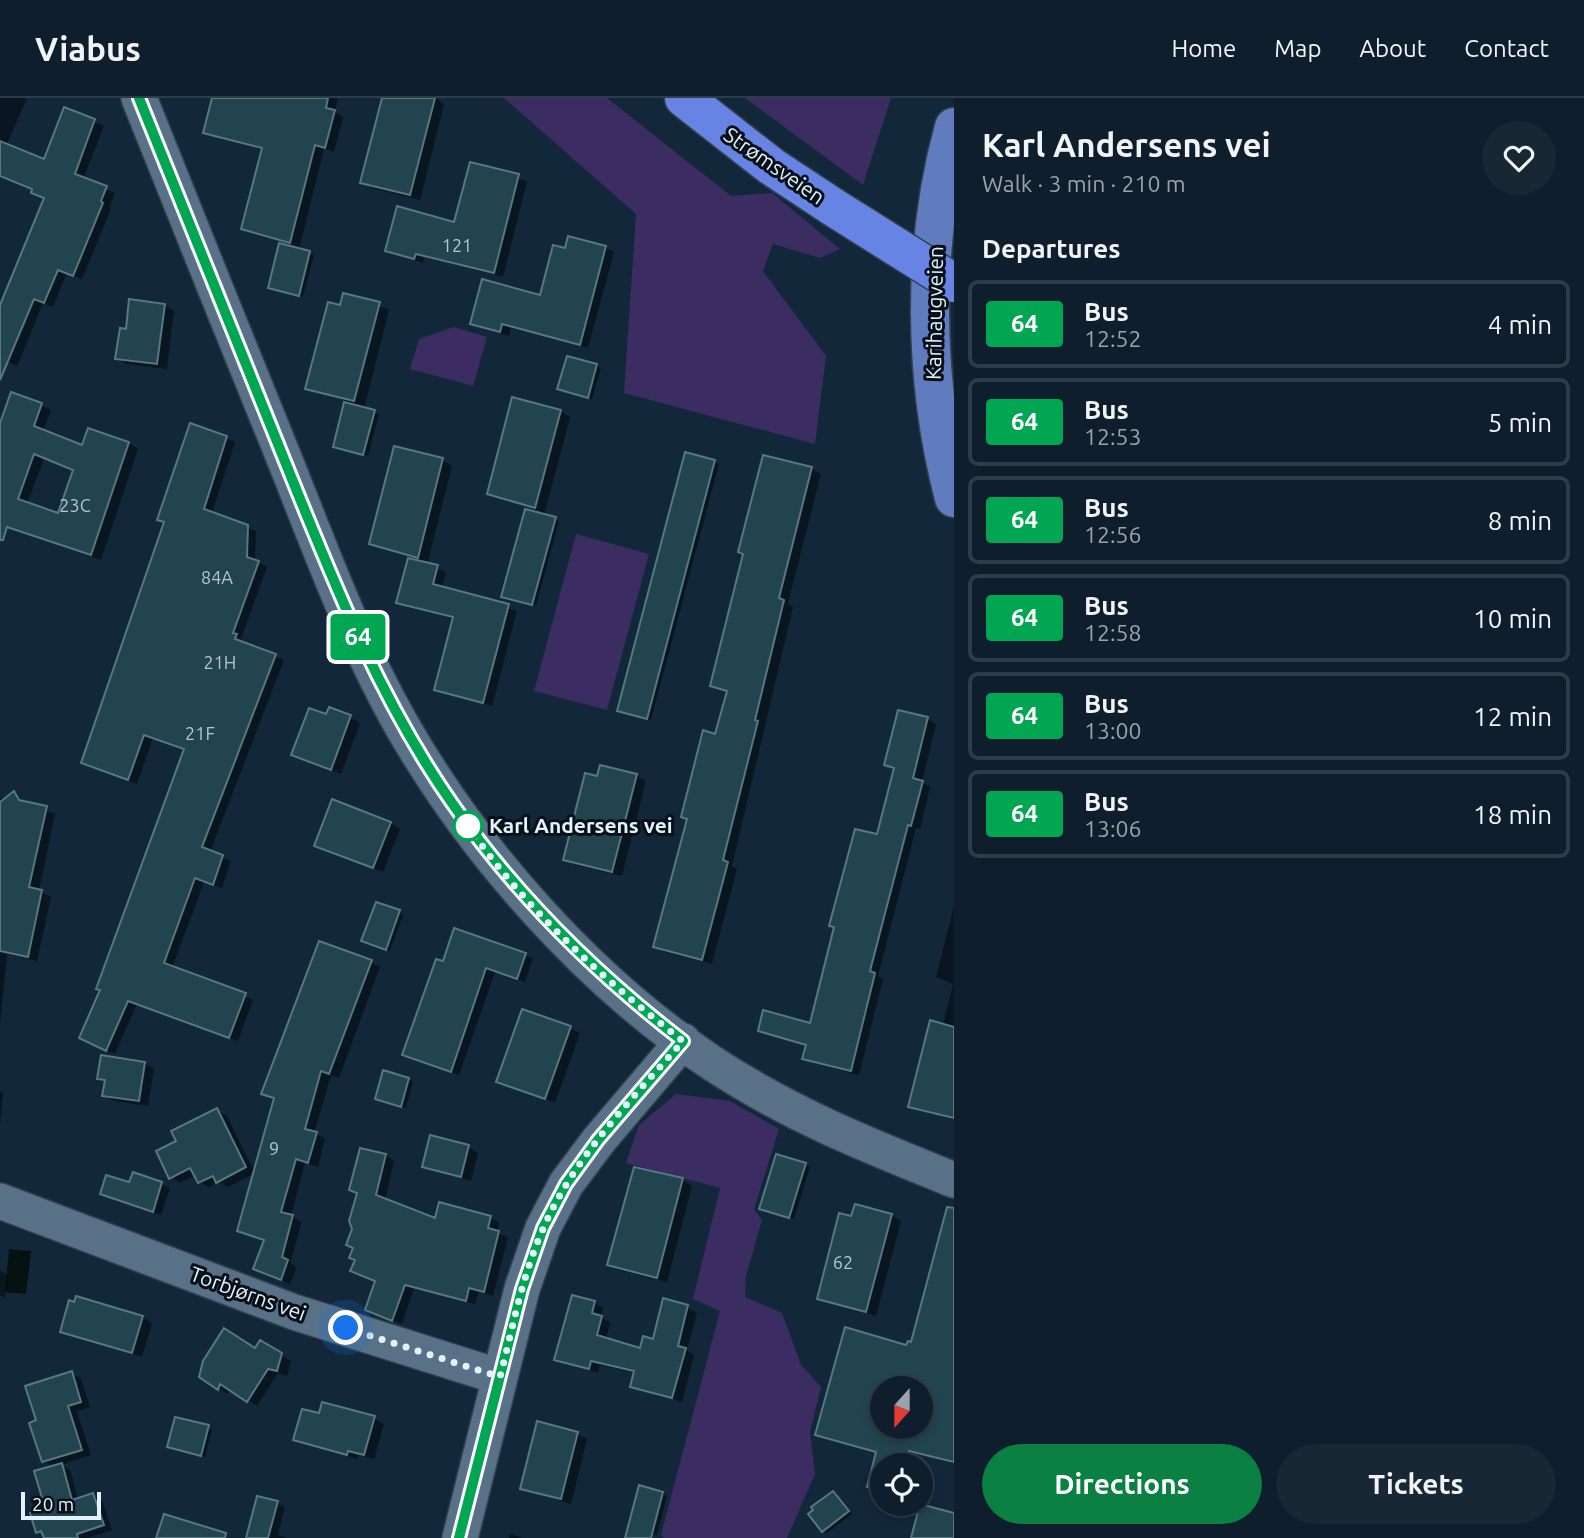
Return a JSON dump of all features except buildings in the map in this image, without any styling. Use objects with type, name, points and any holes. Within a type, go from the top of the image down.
[{"type":"highway","name":"Strømsveien","points":[[684,98],[771,166],[954,283]]},
{"type":"main road","name":"Karihaugveien","points":[[954,127],[941,194],[931,307],[934,392],[954,498]]},
{"type":"street","points":[[139,98],[335,586],[402,725],[472,831],[525,897],[607,978],[720,1068],[809,1120],[954,1180]]},
{"type":"street","points":[[460,1538],[532,1256],[559,1196],[617,1116],[683,1041]]},
{"type":"street","name":"Torbjørns vei","points":[[0,1201],[294,1312],[500,1377]]},
{"type":"shaded area","points":[[504,98],[607,98],[731,196],[772,193],[840,249],[820,258],[773,244],[763,271],[826,356],[815,444],[624,393],[636,214]]},
{"type":"shaded area","points":[[745,98],[891,98],[863,185]]},
{"type":"shaded area","points":[[454,327],[487,337],[473,386],[410,369],[419,339]]},
{"type":"shaded area","points":[[576,534],[649,554],[607,710],[534,691]]},
{"type":"shaded area","points":[[676,1094],[730,1101],[779,1129],[754,1209],[762,1220],[746,1276],[745,1297],[782,1313],[801,1365],[821,1387],[810,1432],[815,1474],[787,1538],[664,1538],[661,1535],[720,1311],[693,1299],[720,1188],[626,1163],[639,1125]]},
{"type":"shaded area","points":[[9,1249],[31,1251],[26,1294],[5,1292]]},
{"type":"bus line","name":"64","points":[[139,98],[335,586],[402,725],[472,831],[525,897],[598,970],[683,1041],[598,1140],[566,1184],[543,1228],[522,1289],[459,1538]]},
{"type":"place","name":"Karl Andersens vei","points":[[468,826]]},
{"type":"route","points":[[346,1328],[500,1377],[532,1256],[566,1184],[617,1116],[683,1041],[624,993],[574,946],[525,897],[468,826]]}]
